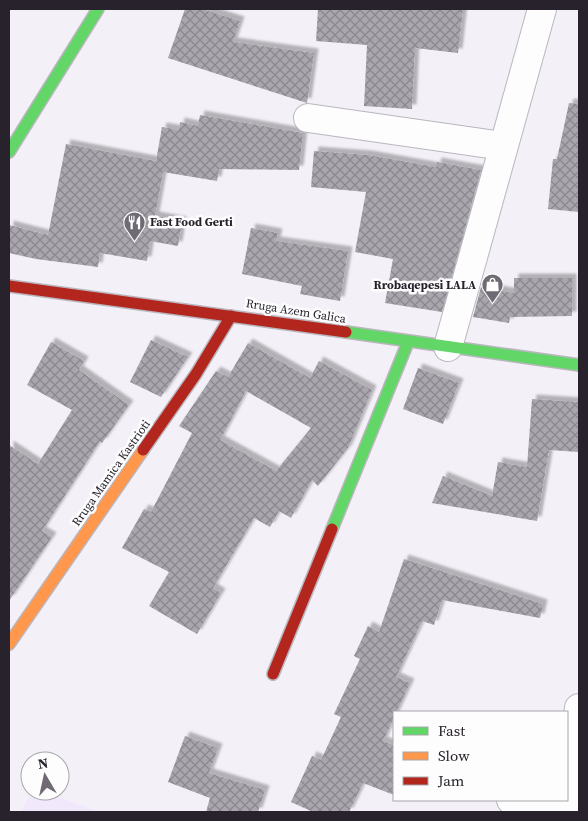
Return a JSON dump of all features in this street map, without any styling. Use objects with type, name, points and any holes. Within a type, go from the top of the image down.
[{"type":"street","points":[[9,152],[98,9]]},
{"type":"street","points":[[448,347],[542,9]]},
{"type":"street","points":[[308,118],[504,146]]},
{"type":"street","name":"Rruga Azem Galica","points":[[9,286],[579,365]]},
{"type":"street","name":"Rruga Mamica Kastrioti","points":[[9,644],[196,374],[232,316]]},
{"type":"street","points":[[273,674],[408,342]]},
{"type":"street","points":[[557,812],[567,810],[579,708]]},
{"type":"street","points":[[514,801],[552,812]]},
{"type":"shaded area","points":[[26,801],[70,801],[99,812],[20,812]]},
{"type":"building","points":[[185,9],[202,9],[240,21],[233,42],[314,53],[307,103],[168,58]]},
{"type":"building","points":[[318,9],[463,9],[458,53],[415,48],[412,109],[364,106],[367,45],[316,41]]},
{"type":"building","points":[[569,103],[579,104],[579,212],[548,209],[553,159],[557,159]]},
{"type":"building","points":[[200,115],[303,133],[299,170],[219,169],[217,181],[163,172],[155,216],[182,221],[178,246],[150,241],[147,261],[100,253],[98,267],[36,259],[9,253],[9,225],[48,235],[66,144],[156,161],[162,127],[179,130],[180,122],[198,126]]},
{"type":"building","points":[[314,151],[368,155],[436,167],[437,162],[481,170],[442,312],[385,303],[393,259],[355,252],[366,192],[311,187]]},
{"type":"building","points":[[251,228],[278,233],[276,241],[348,251],[340,301],[300,294],[302,286],[242,274]]},
{"type":"building","points":[[514,278],[572,278],[572,316],[510,317],[509,323],[473,317],[481,287],[514,293]]},
{"type":"building","points":[[151,340],[188,357],[161,397],[130,382]]},
{"type":"building","points":[[51,342],[84,361],[79,370],[129,405],[102,443],[100,441],[42,531],[52,537],[9,601],[9,445],[38,464],[72,410],[27,385]]},
{"type":"building","points":[[248,343],[310,378],[319,361],[372,390],[348,448],[318,486],[312,480],[291,518],[279,511],[270,527],[254,518],[213,588],[221,593],[197,634],[149,606],[169,572],[122,548],[144,509],[151,512],[192,433],[179,426],[216,371],[228,377]],"holes":[[[246,391],[311,428],[276,471],[220,440]]]},
{"type":"building","points":[[418,368],[459,383],[443,424],[403,409]]},
{"type":"building","points":[[532,399],[579,402],[579,452],[549,450],[537,521],[432,503],[443,476],[492,496],[498,462],[527,467]]},
{"type":"building","points":[[404,559],[543,604],[540,618],[442,600],[434,625],[422,621],[396,677],[410,683],[397,711],[393,711],[393,720],[383,741],[393,745],[393,795],[363,783],[349,812],[313,812],[291,802],[312,756],[321,760],[341,717],[334,714],[360,659],[354,656],[368,626],[379,632]]},
{"type":"building","points":[[185,736],[218,748],[209,773],[265,790],[258,812],[206,812],[210,798],[168,782]]},
{"type":"traffic: fast","points":[[9,152],[98,9]]},
{"type":"traffic: fast","points":[[346,332],[579,365]]},
{"type":"traffic: fast","points":[[332,529],[408,342]]},
{"type":"traffic: slow","points":[[9,644],[143,450]]},
{"type":"traffic: jam","points":[[9,286],[346,332]]},
{"type":"traffic: jam","points":[[143,450],[196,374],[231,316]]},
{"type":"traffic: jam","points":[[273,674],[332,529]]},
{"type":"place","name":"Fast Food Gerti","points":[[134,241]]},
{"type":"place","name":"Rrobaqepesi LALA","points":[[492,304]]}]
